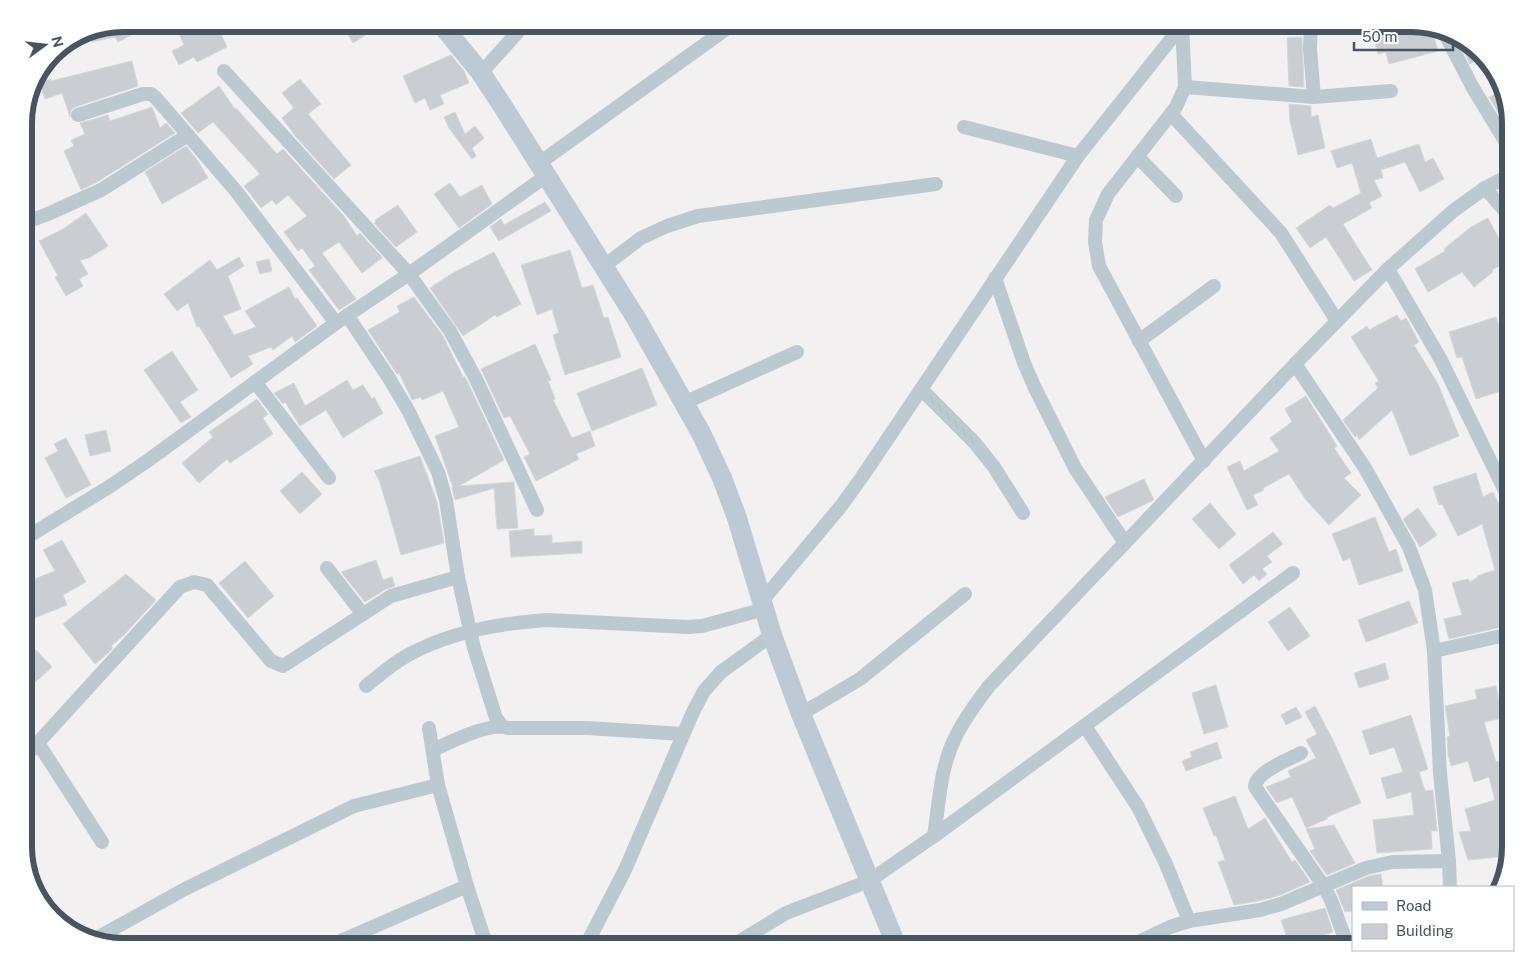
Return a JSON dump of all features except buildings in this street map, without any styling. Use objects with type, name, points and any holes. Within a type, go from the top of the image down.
[{"type":"street","points":[[448,32],[481,73],[604,266],[636,318],[701,433],[722,478],[737,518],[772,635],[801,714],[868,881],[893,938]]},
{"type":"street","points":[[481,73],[517,32]]},
{"type":"street","points":[[33,533],[112,485],[341,319],[409,274],[723,32]]},
{"type":"street","points":[[366,686],[407,655],[470,632],[547,620],[688,627],[702,626],[764,605],[841,506],[1078,156],[1176,32]]},
{"type":"street","points":[[1181,32],[1185,86],[1176,107],[1108,194],[1096,220],[1094,242],[1099,266],[1204,461]]},
{"type":"street","points":[[1311,32],[1310,49],[1314,97]]},
{"type":"street","points":[[1449,41],[1473,88],[1502,136]]},
{"type":"street","points":[[224,71],[409,274],[454,339],[476,379],[537,510]]},
{"type":"street","points":[[1185,86],[1314,97],[1391,91]]},
{"type":"street","points":[[78,115],[143,94],[151,94],[156,98],[236,191],[389,378],[409,412],[438,472],[446,500],[458,577],[470,632],[496,718],[502,726]]},
{"type":"street","points":[[1171,114],[1280,233],[1337,321]]},
{"type":"street","points":[[964,127],[1078,156]]},
{"type":"street","points":[[33,220],[101,190],[188,135]]},
{"type":"street","points":[[1137,156],[1176,196]]},
{"type":"street","points":[[934,836],[942,779],[954,739],[967,715],[989,686],[1295,364],[1388,269],[1453,211],[1485,188],[1502,179]]},
{"type":"street","points":[[604,266],[641,238],[667,226],[698,216],[936,184]]},
{"type":"street","points":[[1485,188],[1502,208]]},
{"type":"street","points":[[1388,269],[1441,360],[1502,480]]},
{"type":"street","points":[[995,278],[1024,363],[1075,468],[1126,543]]},
{"type":"street","points":[[1139,341],[1214,286]]},
{"type":"street","points":[[684,403],[797,352]]},
{"type":"street","points":[[1295,364],[1365,468],[1409,547],[1425,590],[1434,651],[1440,773],[1450,886]]},
{"type":"street","points":[[255,382],[329,478]]},
{"type":"street","points":[[921,389],[975,443],[994,467],[1024,513]]},
{"type":"street","points":[[327,568],[362,613]]},
{"type":"street","points":[[745,938],[786,913],[868,881],[934,836],[1292,573]]},
{"type":"street","points":[[33,748],[180,587],[194,582],[207,585],[271,662],[283,666],[390,596],[458,577]]},
{"type":"street","points":[[801,714],[860,679],[965,594]]},
{"type":"street","points":[[590,938],[625,870],[704,690],[721,672],[772,635]]},
{"type":"street","points":[[1434,651],[1502,636]]},
{"type":"street","points":[[433,750],[465,735],[502,726],[508,728],[587,728],[684,734]]},
{"type":"street","points":[[1085,726],[1138,807],[1166,864],[1189,921]]},
{"type":"street","points":[[429,728],[438,785],[484,938]]},
{"type":"street","points":[[38,743],[102,842]]},
{"type":"street","points":[[1301,753],[1260,775],[1255,781],[1255,787],[1331,900],[1345,938]]},
{"type":"street","points":[[101,935],[185,889],[354,806],[438,785]]},
{"type":"street","points":[[1147,938],[1170,927],[1189,921],[1260,910],[1281,904],[1366,868],[1392,862],[1449,861]]},
{"type":"street","points":[[347,938],[467,886]]}]
